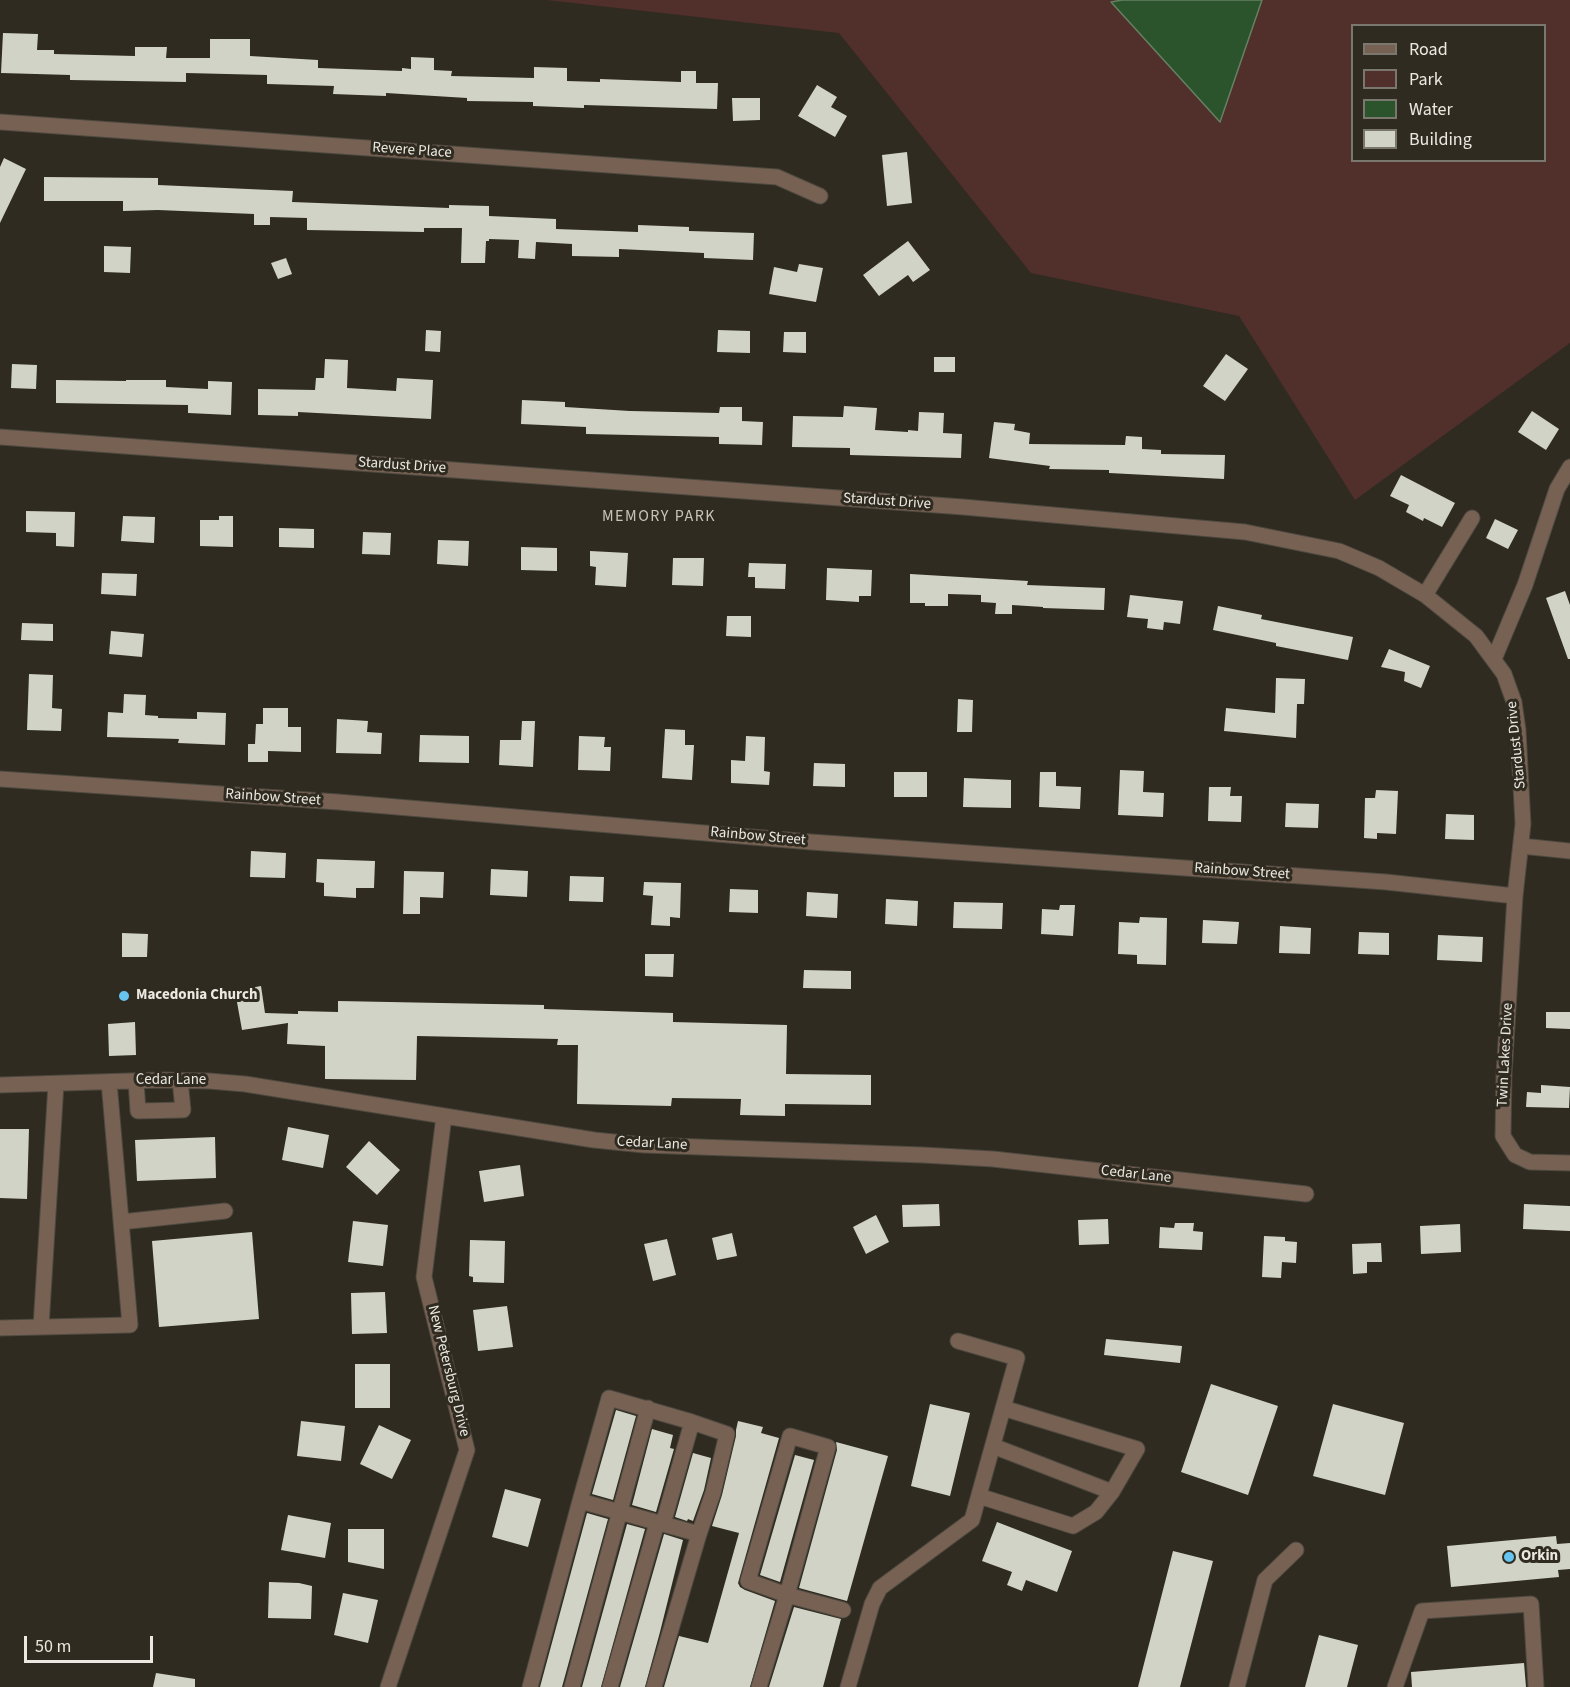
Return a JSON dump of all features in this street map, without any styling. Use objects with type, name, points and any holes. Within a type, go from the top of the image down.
[{"type":"street","name":"Revere Place","points":[[0,122],[777,177],[820,196]]},
{"type":"street","name":"Stardust Drive","points":[[0,436],[963,507],[1245,532],[1339,551],[1379,568],[1425,595],[1476,636],[1504,674],[1514,702],[1518,730],[1523,824],[1515,896]]},
{"type":"street","points":[[1494,659],[1525,585],[1557,489],[1570,467]]},
{"type":"street","points":[[1425,595],[1472,518]]},
{"type":"street","name":"Rainbow Street","points":[[0,779],[442,810],[811,842],[1386,882],[1515,896]]},
{"type":"street","points":[[1521,846],[1570,851]]},
{"type":"street","name":"Twin Lakes Drive","points":[[1515,896],[1504,1074],[1503,1136],[1515,1155],[1530,1162],[1570,1163]]},
{"type":"street","points":[[136,1081],[138,1111],[183,1110],[180,1080]]},
{"type":"street","name":"Cedar Lane","points":[[0,1085],[209,1080],[537,1132],[624,1143],[993,1159],[1306,1194]]},
{"type":"street","points":[[0,1328],[130,1325],[109,1082]]},
{"type":"street","points":[[41,1327],[56,1084]]},
{"type":"street","name":"New Petersburg Drive","points":[[388,1687],[467,1450],[424,1277],[444,1116]]},
{"type":"street","points":[[121,1222],[225,1211]]},
{"type":"street","points":[[848,1687],[872,1604],[880,1588],[972,1520],[1017,1358],[958,1341]]},
{"type":"street","points":[[530,1687],[609,1398],[728,1434],[654,1687]]},
{"type":"street","points":[[572,1687],[648,1408]]},
{"type":"street","points":[[979,1496],[1073,1526],[1096,1512],[1112,1492],[1137,1449],[1003,1408]]},
{"type":"street","points":[[610,1687],[692,1422]]},
{"type":"street","points":[[759,1687],[787,1595],[828,1447],[790,1436],[748,1581],[787,1595],[843,1610]]},
{"type":"street","points":[[993,1446],[1112,1492]]},
{"type":"street","points":[[580,1502],[699,1534]]},
{"type":"street","points":[[1237,1687],[1266,1580],[1296,1550]]},
{"type":"street","points":[[1395,1687],[1422,1611],[1531,1604],[1536,1687]]},
{"type":"green space","points":[[547,0],[1570,0],[1570,343],[1355,500],[1239,316],[1031,273],[839,33]]},
{"type":"water","points":[[1122,0],[1262,0],[1220,122],[1111,2]]},
{"type":"building","points":[[3,33],[38,34],[37,50],[54,50],[54,54],[135,56],[135,47],[167,47],[166,58],[210,58],[210,39],[250,39],[250,56],[318,60],[318,68],[402,71],[402,68],[411,69],[411,57],[434,58],[434,70],[452,71],[451,76],[534,78],[534,67],[567,68],[567,81],[600,82],[600,79],[681,82],[681,71],[696,71],[696,83],[718,83],[717,109],[584,105],[584,108],[533,106],[533,102],[467,101],[467,98],[386,93],[386,96],[333,94],[334,86],[267,84],[267,75],[186,73],[186,82],[70,80],[70,75],[1,73]]},
{"type":"building","points":[[817,85],[837,97],[831,107],[847,116],[835,137],[798,116]]},
{"type":"building","points":[[732,98],[760,98],[760,120],[733,121]]},
{"type":"building","points":[[907,152],[912,203],[887,206],[882,155]]},
{"type":"building","points":[[4,158],[26,169],[0,223],[0,167]]},
{"type":"building","points":[[44,177],[158,178],[158,185],[293,191],[292,202],[449,208],[449,205],[489,206],[489,216],[556,219],[556,229],[638,232],[638,225],[689,227],[689,231],[754,233],[753,260],[704,258],[704,253],[619,249],[619,257],[572,256],[572,244],[536,242],[535,259],[518,258],[519,240],[489,239],[486,241],[485,263],[461,263],[462,228],[424,228],[424,232],[307,230],[307,218],[270,217],[270,225],[254,225],[254,214],[158,210],[123,211],[123,201],[44,201]]},
{"type":"building","points":[[908,241],[930,270],[913,282],[908,275],[879,296],[863,275]]},
{"type":"building","points":[[104,246],[131,247],[130,273],[104,272]]},
{"type":"building","points":[[286,258],[292,274],[278,279],[271,263]]},
{"type":"building","points":[[799,264],[823,268],[816,302],[769,294],[774,267],[797,272]]},
{"type":"building","points":[[426,330],[441,331],[440,352],[425,351]]},
{"type":"building","points":[[718,330],[750,331],[750,353],[717,352]]},
{"type":"building","points":[[784,332],[806,332],[806,353],[783,352]]},
{"type":"building","points":[[1226,354],[1248,369],[1225,401],[1203,386]]},
{"type":"building","points":[[934,357],[955,357],[955,372],[934,372]]},
{"type":"building","points":[[325,359],[348,360],[347,388],[396,391],[397,378],[433,380],[431,419],[298,412],[298,416],[258,415],[258,389],[315,390],[316,378],[324,378]]},
{"type":"building","points":[[12,364],[37,365],[36,389],[11,388]]},
{"type":"building","points":[[56,380],[166,380],[166,387],[208,389],[208,381],[232,382],[231,415],[188,413],[188,405],[56,403]]},
{"type":"building","points":[[522,400],[565,402],[565,407],[630,411],[719,413],[720,407],[742,407],[742,421],[763,422],[762,445],[719,444],[719,437],[586,434],[586,427],[521,424]]},
{"type":"building","points":[[844,406],[877,408],[875,430],[918,431],[919,412],[944,413],[943,433],[962,434],[961,458],[850,455],[850,448],[792,447],[793,416],[843,417]]},
{"type":"building","points":[[1532,411],[1559,429],[1546,450],[1518,432]]},
{"type":"building","points":[[994,422],[1015,424],[1014,430],[1030,433],[1029,444],[1125,445],[1126,436],[1142,437],[1142,449],[1161,450],[1161,454],[1225,455],[1224,479],[1109,473],[1109,470],[1049,469],[1050,466],[989,458]]},
{"type":"building","points":[[1401,475],[1455,503],[1442,527],[1406,512],[1409,505],[1390,496]]},
{"type":"building","points":[[26,511],[75,512],[74,547],[56,546],[56,533],[26,532]]},
{"type":"building","points":[[123,516],[155,517],[154,543],[121,541]]},
{"type":"building","points":[[219,516],[233,516],[233,547],[200,546],[200,520],[219,520]]},
{"type":"building","points":[[1495,519],[1518,530],[1508,549],[1486,538]]},
{"type":"building","points":[[279,528],[314,529],[314,548],[279,547]]},
{"type":"building","points":[[363,532],[391,533],[390,555],[362,554]]},
{"type":"building","points":[[438,540],[469,541],[468,566],[437,564]]},
{"type":"building","points":[[521,547],[557,548],[557,571],[521,570]]},
{"type":"building","points":[[590,551],[628,553],[626,587],[595,585],[596,567],[590,566]]},
{"type":"building","points":[[673,558],[704,558],[703,586],[672,585]]},
{"type":"building","points":[[749,563],[786,564],[785,589],[755,588],[755,577],[748,577]]},
{"type":"building","points":[[827,568],[872,570],[871,596],[859,596],[859,602],[826,600]]},
{"type":"building","points":[[102,573],[137,574],[136,596],[101,594]]},
{"type":"building","points":[[910,574],[1028,581],[1027,585],[1105,588],[1104,610],[1012,605],[1012,614],[995,614],[996,603],[981,602],[981,595],[948,594],[948,606],[925,606],[925,603],[910,603]]},
{"type":"building","points":[[1565,591],[1570,605],[1570,659],[1568,659],[1546,598]]},
{"type":"building","points":[[1130,595],[1183,601],[1180,624],[1164,622],[1163,630],[1147,628],[1148,619],[1127,617]]},
{"type":"building","points":[[1218,606],[1262,615],[1261,619],[1353,637],[1348,660],[1276,646],[1276,643],[1213,630]]},
{"type":"building","points":[[727,616],[751,616],[751,637],[726,636]]},
{"type":"building","points":[[22,623],[53,624],[53,641],[21,640]]},
{"type":"building","points":[[111,631],[144,634],[142,657],[109,654]]},
{"type":"building","points":[[1389,649],[1430,666],[1421,688],[1404,681],[1405,672],[1381,667]]},
{"type":"building","points":[[29,674],[53,675],[52,708],[62,709],[61,731],[27,730]]},
{"type":"building","points":[[1276,678],[1305,679],[1304,704],[1297,704],[1296,738],[1224,731],[1226,708],[1275,713]]},
{"type":"building","points":[[124,694],[146,695],[145,715],[158,716],[158,718],[197,719],[197,712],[226,713],[225,745],[178,743],[179,739],[107,737],[108,712],[123,713]]},
{"type":"building","points":[[958,699],[973,700],[972,732],[957,732]]},
{"type":"building","points":[[263,708],[288,708],[288,727],[301,727],[301,752],[268,751],[268,762],[248,762],[248,744],[255,744],[256,724],[263,724]]},
{"type":"building","points":[[337,719],[368,721],[367,732],[382,733],[381,754],[336,753]]},
{"type":"building","points":[[522,721],[535,721],[533,767],[499,765],[500,740],[521,740]]},
{"type":"building","points":[[665,729],[685,730],[685,745],[694,745],[692,780],[662,778]]},
{"type":"building","points":[[420,735],[469,736],[469,763],[419,762]]},
{"type":"building","points":[[579,736],[605,737],[604,747],[611,747],[610,771],[578,770]]},
{"type":"building","points":[[746,736],[765,737],[764,771],[770,772],[769,785],[731,783],[731,760],[745,761]]},
{"type":"building","points":[[814,763],[845,764],[845,787],[813,786]]},
{"type":"building","points":[[1120,770],[1144,771],[1143,792],[1164,793],[1163,817],[1118,815]]},
{"type":"building","points":[[894,772],[927,772],[927,797],[894,797]]},
{"type":"building","points":[[1040,772],[1056,772],[1056,786],[1081,787],[1080,809],[1039,807]]},
{"type":"building","points":[[964,778],[1011,780],[1011,808],[963,807]]},
{"type":"building","points":[[1209,787],[1231,787],[1230,796],[1242,796],[1241,822],[1208,821]]},
{"type":"building","points":[[1376,790],[1398,791],[1396,834],[1377,833],[1377,839],[1364,838],[1365,798],[1375,798]]},
{"type":"building","points":[[1286,803],[1319,804],[1318,828],[1285,827]]},
{"type":"building","points":[[1446,814],[1474,815],[1474,840],[1445,839]]},
{"type":"building","points":[[251,851],[286,853],[285,878],[250,877]]},
{"type":"building","points":[[317,859],[375,861],[374,888],[356,888],[356,898],[324,896],[324,883],[316,882]]},
{"type":"building","points":[[491,869],[528,871],[527,897],[490,895]]},
{"type":"building","points":[[404,871],[444,872],[443,898],[420,897],[420,914],[403,914]]},
{"type":"building","points":[[570,876],[604,877],[603,902],[569,901]]},
{"type":"building","points":[[644,882],[681,883],[680,918],[670,917],[670,926],[651,925],[653,896],[643,895]]},
{"type":"building","points":[[730,889],[758,890],[758,913],[729,912]]},
{"type":"building","points":[[807,892],[838,894],[837,918],[806,916]]},
{"type":"building","points":[[886,899],[918,901],[917,926],[885,924]]},
{"type":"building","points":[[954,902],[1003,903],[1002,929],[953,928]]},
{"type":"building","points":[[1060,905],[1075,905],[1073,936],[1041,934],[1042,909],[1059,910]]},
{"type":"building","points":[[1140,917],[1167,918],[1166,965],[1137,964],[1137,955],[1118,954],[1119,922],[1139,923]]},
{"type":"building","points":[[1203,920],[1239,922],[1237,944],[1202,943]]},
{"type":"building","points":[[1280,926],[1311,928],[1310,954],[1279,953]]},
{"type":"building","points":[[1359,932],[1389,933],[1389,955],[1358,954]]},
{"type":"building","points":[[122,933],[148,934],[147,957],[122,957]]},
{"type":"building","points":[[1438,935],[1483,937],[1482,962],[1437,960]]},
{"type":"building","points":[[645,954],[674,954],[673,977],[645,976]]},
{"type":"building","points":[[804,970],[851,971],[851,989],[803,988]]},
{"type":"building","points":[[261,986],[265,1013],[338,1012],[338,1001],[544,1005],[544,1009],[673,1013],[673,1022],[787,1025],[786,1074],[871,1075],[871,1105],[785,1104],[785,1116],[740,1115],[741,1099],[672,1098],[671,1106],[577,1104],[578,1045],[557,1045],[558,1039],[417,1036],[416,1080],[325,1079],[325,1046],[287,1044],[288,1023],[242,1030],[235,991]]},
{"type":"building","points":[[1546,1012],[1570,1012],[1570,1029],[1546,1028]]},
{"type":"building","points":[[135,1022],[136,1055],[109,1056],[108,1024]]},
{"type":"building","points":[[1541,1085],[1570,1087],[1569,1108],[1526,1107],[1527,1092],[1541,1093]]},
{"type":"building","points":[[288,1127],[329,1135],[323,1168],[282,1160]]},
{"type":"building","points":[[0,1129],[29,1129],[27,1199],[0,1198]]},
{"type":"building","points":[[215,1137],[216,1178],[137,1181],[135,1140]]},
{"type":"building","points":[[369,1141],[400,1170],[377,1195],[346,1167]]},
{"type":"building","points":[[520,1165],[524,1196],[484,1202],[479,1171]]},
{"type":"building","points":[[939,1204],[940,1226],[903,1227],[902,1205]]},
{"type":"building","points":[[1524,1204],[1570,1206],[1570,1231],[1523,1229]]},
{"type":"building","points":[[876,1215],[889,1242],[866,1254],[853,1227]]},
{"type":"building","points":[[1108,1219],[1109,1244],[1079,1245],[1078,1220]]},
{"type":"building","points":[[353,1221],[388,1225],[383,1266],[348,1262]]},
{"type":"building","points":[[1175,1223],[1194,1223],[1193,1231],[1203,1232],[1202,1250],[1159,1248],[1160,1227],[1174,1228]]},
{"type":"building","points":[[1460,1224],[1461,1252],[1421,1254],[1420,1226]]},
{"type":"building","points":[[252,1232],[259,1319],[159,1327],[152,1241]]},
{"type":"building","points":[[732,1233],[737,1256],[717,1260],[712,1238]]},
{"type":"building","points":[[1264,1236],[1285,1237],[1285,1241],[1297,1242],[1296,1263],[1282,1262],[1281,1278],[1262,1277]]},
{"type":"building","points":[[667,1239],[676,1275],[653,1281],[644,1244]]},
{"type":"building","points":[[470,1240],[505,1241],[504,1283],[473,1282],[473,1277],[469,1276]]},
{"type":"building","points":[[1381,1243],[1382,1262],[1367,1262],[1367,1273],[1353,1274],[1352,1244]]},
{"type":"building","points":[[385,1292],[387,1333],[352,1334],[351,1293]]},
{"type":"building","points":[[507,1306],[513,1347],[478,1351],[473,1310]]},
{"type":"building","points":[[1106,1339],[1182,1346],[1180,1363],[1104,1355]]},
{"type":"building","points":[[355,1364],[390,1364],[390,1408],[355,1408]]},
{"type":"building","points":[[1211,1384],[1278,1406],[1248,1495],[1181,1472]]},
{"type":"building","points":[[930,1404],[970,1413],[950,1496],[911,1486]]},
{"type":"building","points":[[1333,1404],[1404,1423],[1385,1495],[1313,1476]]},
{"type":"building","points":[[616,1410],[636,1416],[613,1500],[592,1494]]},
{"type":"building","points":[[301,1421],[345,1426],[341,1461],[297,1456]]},
{"type":"building","points":[[738,1421],[763,1427],[761,1433],[779,1438],[738,1583],[745,1590],[775,1601],[750,1687],[664,1687],[679,1636],[708,1643],[739,1533],[712,1526],[722,1495]]},
{"type":"building","points":[[379,1425],[411,1440],[392,1479],[360,1464]]},
{"type":"building","points":[[652,1429],[673,1435],[670,1448],[674,1449],[656,1512],[632,1505]]},
{"type":"building","points":[[836,1442],[888,1456],[847,1601],[799,1588],[837,1450]]},
{"type":"building","points":[[693,1453],[711,1458],[704,1490],[693,1521],[688,1519],[687,1521],[675,1517]]},
{"type":"building","points":[[795,1455],[814,1460],[780,1582],[760,1575]]},
{"type":"building","points":[[505,1489],[541,1499],[528,1547],[492,1537]]},
{"type":"building","points":[[587,1513],[608,1519],[562,1687],[540,1687]]},
{"type":"building","points":[[288,1515],[331,1523],[325,1558],[281,1550]]},
{"type":"building","points":[[997,1522],[1072,1551],[1057,1592],[1026,1580],[1022,1591],[1007,1585],[1012,1572],[982,1561]]},
{"type":"building","points":[[627,1524],[645,1529],[601,1687],[582,1687]]},
{"type":"building","points":[[348,1529],[384,1529],[384,1569],[348,1562]]},
{"type":"building","points":[[664,1534],[683,1540],[645,1687],[620,1687]]},
{"type":"building","name":"Orkin","points":[[1556,1536],[1557,1544],[1570,1543],[1570,1569],[1558,1570],[1559,1577],[1451,1587],[1447,1546]]},
{"type":"building","points":[[1173,1551],[1213,1561],[1180,1687],[1138,1687]]},
{"type":"building","points":[[269,1582],[312,1586],[311,1619],[268,1618]]},
{"type":"building","points":[[343,1593],[378,1600],[368,1643],[334,1635]]},
{"type":"building","points":[[794,1607],[841,1619],[823,1687],[769,1687]]},
{"type":"building","points":[[1319,1635],[1358,1645],[1347,1687],[1305,1687]]},
{"type":"building","points":[[1524,1663],[1526,1687],[1412,1687],[1411,1672]]},
{"type":"building","points":[[156,1673],[195,1679],[195,1687],[153,1687]]},
{"type":"place","name":"Macedonia Church","points":[[124,996]]},
{"type":"place","name":"Orkin","points":[[1509,1557]]},
{"type":"district","name":"MEMORY PARK","points":[[659,517]]}]
